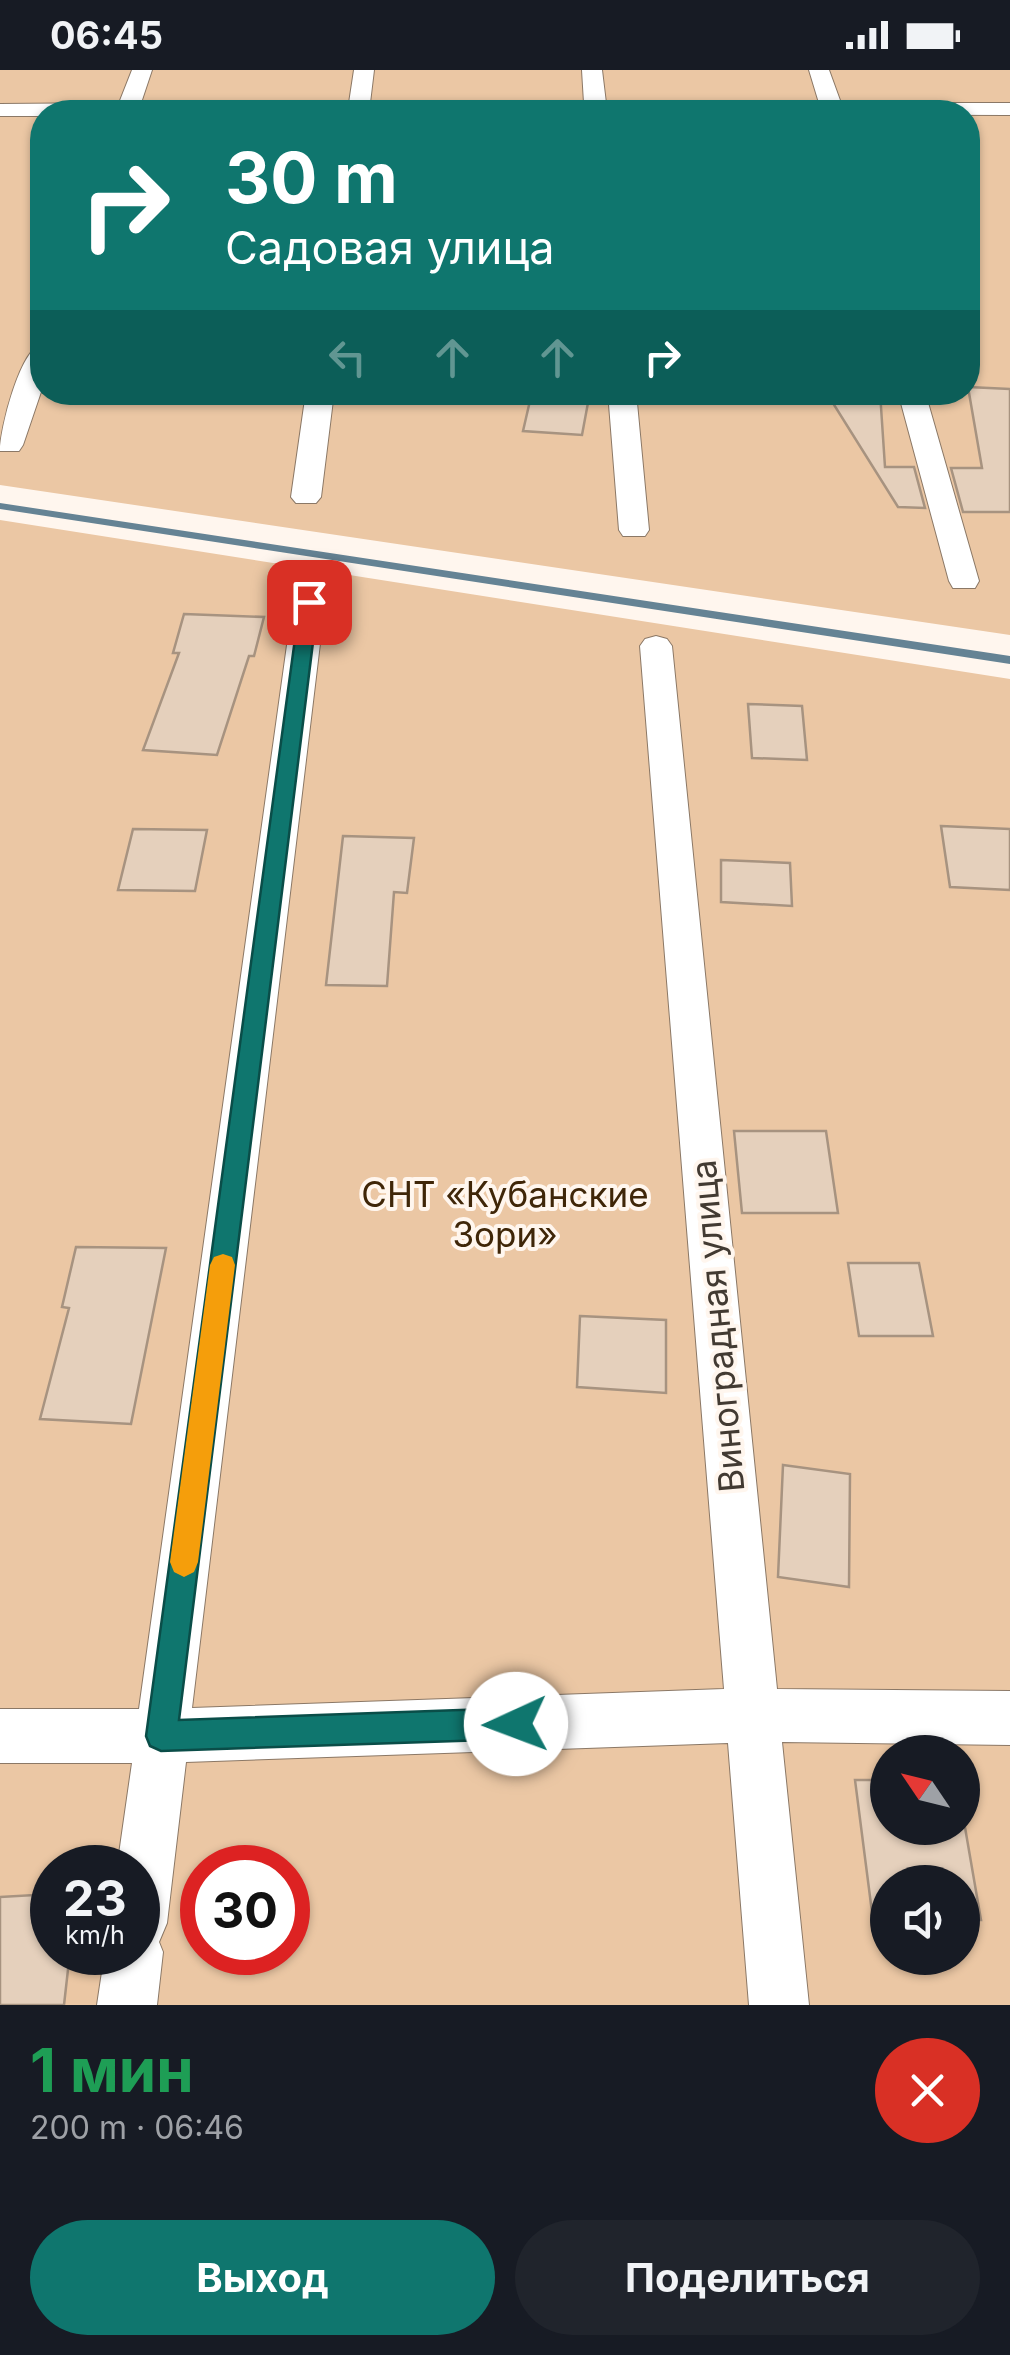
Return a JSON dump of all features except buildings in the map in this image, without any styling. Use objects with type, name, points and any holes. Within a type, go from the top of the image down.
[{"type":"street","points":[[131,100],[142,70]]},
{"type":"street","points":[[360,100],[364,70]]},
{"type":"street","points":[[592,70],[595,100]]},
{"type":"street","points":[[820,70],[829,100]]},
{"type":"street","points":[[980,110],[1010,109]]},
{"type":"street","points":[[0,110],[30,110]]},
{"type":"street","points":[[10,445],[30,387]]},
{"type":"street","points":[[306,498],[318,405]]},
{"type":"street","points":[[623,405],[634,530]]},
{"type":"street","points":[[915,405],[964,582]]},
{"type":"street","points":[[148,1845],[309,602]]},
{"type":"street","name":"Виноградная улица","points":[[656,646],[779,2005]]},
{"type":"street","points":[[0,1736],[161,1736],[753,1716],[1010,1718]]},
{"type":"street","points":[[127,2005],[131,1975]]},
{"type":"green space","points":[[0,70],[1010,70],[1010,635],[0,485]]},
{"type":"green space","name":"СНТ «Кубанские Зори»","points":[[0,520],[1010,679],[1010,2005],[0,2005]]},
{"type":"waterway","points":[[0,506],[1010,660]]},
{"type":"slow traffic","points":[[184,1562],[223,1265]]},
{"type":"route","points":[[309,602],[161,1736],[516,1724]]}]
